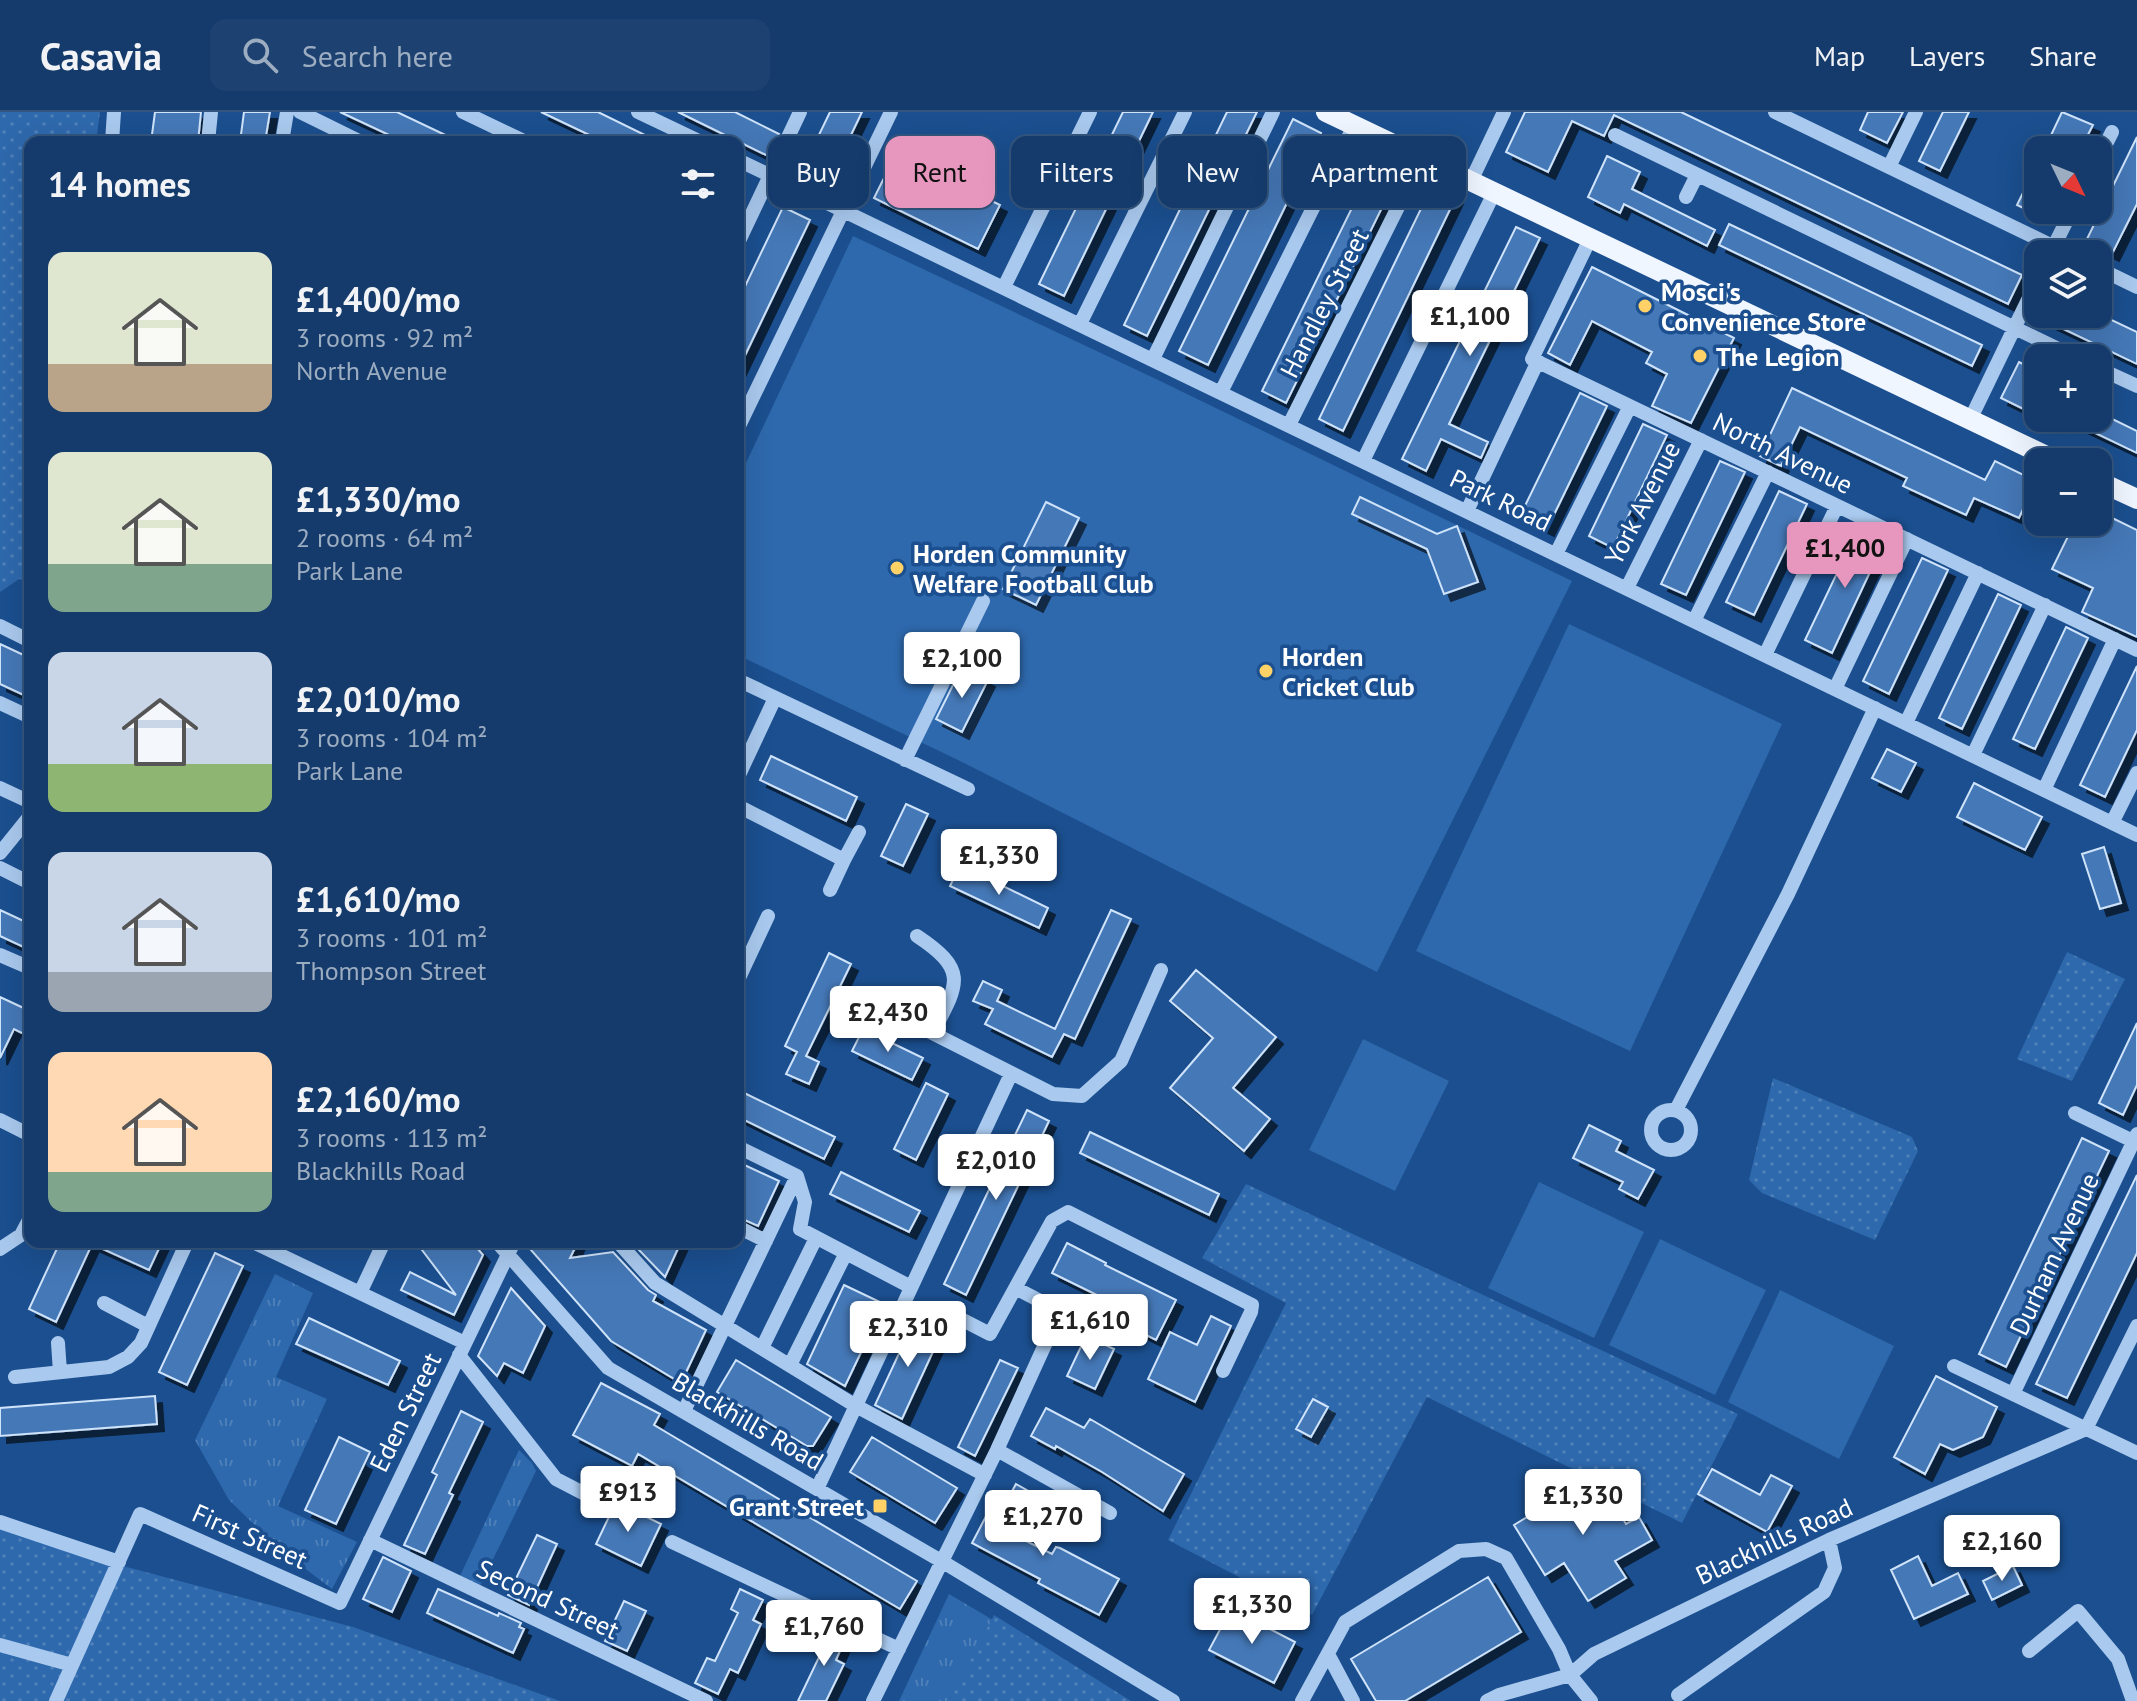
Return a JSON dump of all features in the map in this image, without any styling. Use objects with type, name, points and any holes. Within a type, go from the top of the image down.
[{"type":"main road","points":[[1326,112],[1350,120],[1380,136]]},
{"type":"main road","points":[[1466,179],[2029,448]]},
{"type":"main road","points":[[2112,487],[2137,499]]},
{"type":"street","points":[[112,136],[114,112]]},
{"type":"street","points":[[209,136],[211,112]]},
{"type":"street","points":[[283,136],[287,112]]},
{"type":"street","points":[[300,112],[349,136]]},
{"type":"street","points":[[463,112],[513,136]]},
{"type":"street","points":[[638,112],[688,136]]},
{"type":"street","points":[[789,136],[800,112]]},
{"type":"street","points":[[744,416],[891,112]]},
{"type":"street","points":[[1004,287],[1090,112]]},
{"type":"street","points":[[1080,324],[1185,112]]},
{"type":"street","points":[[1153,359],[1273,112]]},
{"type":"street","points":[[1471,181],[1504,112]]},
{"type":"street","points":[[1775,112],[2032,240]]},
{"type":"street","points":[[1889,167],[1916,112]]},
{"type":"street","points":[[1221,392],[1350,120]]},
{"type":"street","points":[[2110,136],[2112,132]]},
{"type":"street","points":[[1615,135],[2047,344]]},
{"type":"street","name":"Park Road","points":[[744,163],[768,174]]},
{"type":"street","points":[[1686,197],[1697,175]]},
{"type":"street","points":[[744,230],[768,179]]},
{"type":"street","points":[[1363,461],[1494,193]]},
{"type":"street","name":"Park Road","points":[[839,208],[2137,835]]},
{"type":"street","name":"Handley Street","points":[[1289,425],[1398,208]]},
{"type":"street","points":[[1467,511],[1538,361],[1532,359],[1590,239]]},
{"type":"street","points":[[2112,275],[2137,287]]},
{"type":"street","points":[[1970,420],[2024,308]]},
{"type":"street","name":"North Avenue","points":[[1538,361],[2137,650]]},
{"type":"street","points":[[2112,374],[2137,386]]},
{"type":"street","points":[[1556,554],[1630,406]]},
{"type":"street","name":"York Avenue","points":[[1627,588],[1701,440]]},
{"type":"street","points":[[1694,621],[1768,472]]},
{"type":"street","points":[[1765,655],[1837,506]]},
{"type":"street","points":[[1835,689],[1907,539]]},
{"type":"street","points":[[1906,723],[1978,573]]},
{"type":"street","points":[[905,760],[983,601]]},
{"type":"street","points":[[1973,755],[2045,605]]},
{"type":"street","points":[[0,626],[24,638]]},
{"type":"street","points":[[2044,790],[2115,639]]},
{"type":"street","points":[[744,683],[968,789]]},
{"type":"street","points":[[744,764],[775,698]]},
{"type":"street","points":[[0,703],[24,714]]},
{"type":"street","points":[[1676,1110],[1788,894],[1875,708]]},
{"type":"street","points":[[2112,823],[2137,773]]},
{"type":"street","points":[[0,788],[24,799]]},
{"type":"street","points":[[744,809],[844,860]]},
{"type":"street","points":[[0,853],[24,823]]},
{"type":"street","points":[[830,890],[859,832]]},
{"type":"street","points":[[0,868],[24,880]]},
{"type":"street","points":[[744,967],[768,916]]},
{"type":"street","points":[[917,936],[941,952],[953,972],[954,986],[950,999],[933,1032]]},
{"type":"street","points":[[0,955],[24,965]]},
{"type":"street","points":[[871,1002],[1053,1094],[1082,1096],[1121,1061],[1161,970]]},
{"type":"street","points":[[817,1489],[1011,1074]]},
{"type":"street","points":[[2075,1113],[2136,1139]]},
{"type":"street","points":[[0,1120],[24,1132]]},
{"type":"street","name":"Durham Avenue","points":[[2013,1394],[2136,1139]]},
{"type":"street","points":[[744,1150],[797,1176],[805,1202],[800,1229],[911,1287]]},
{"type":"street","points":[[684,1411],[797,1176]]},
{"type":"street","points":[[953,1315],[990,1334],[1052,1221],[1068,1212],[1252,1305],[1223,1371]]},
{"type":"street","points":[[0,1249],[21,1235],[24,1229]]},
{"type":"street","points":[[744,1230],[766,1241]]},
{"type":"street","points":[[762,1348],[816,1238]]},
{"type":"street","points":[[15,1377],[109,1367],[134,1350],[141,1343],[184,1248]]},
{"type":"street","points":[[266,1248],[360,1293],[462,1349],[556,1479],[583,1493]]},
{"type":"street","points":[[360,1293],[381,1248]]},
{"type":"street","name":"Eden Street","points":[[340,1603],[511,1248]]},
{"type":"street","name":"Blackhills Road","points":[[511,1248],[608,1368],[943,1562],[1173,1701]]},
{"type":"street","points":[[626,1248],[655,1283],[856,1406],[985,1475]]},
{"type":"street","points":[[790,1365],[846,1253]]},
{"type":"street","points":[[873,1701],[985,1475],[1053,1327],[1048,1305],[1017,1289]]},
{"type":"street","points":[[104,1303],[148,1326]]},
{"type":"street","points":[[2086,1429],[2137,1326]]},
{"type":"street","points":[[58,1343],[60,1372]]},
{"type":"street","points":[[1954,1366],[2137,1453]]},
{"type":"street","name":"Blackhills Road","points":[[1487,1701],[1570,1675],[1594,1654],[1829,1540],[2086,1429]]},
{"type":"street","points":[[997,1450],[1110,1513]]},
{"type":"street","name":"First Street","points":[[119,1562],[140,1514],[340,1603]]},
{"type":"street","points":[[0,1522],[119,1562],[56,1701]]},
{"type":"street","name":"Second Street","points":[[370,1540],[706,1701]]},
{"type":"street","points":[[1678,1695],[1824,1592],[1835,1568],[1829,1540]]},
{"type":"street","points":[[672,1542],[899,1649]]},
{"type":"street","points":[[1302,1701],[1345,1622],[1459,1551],[1486,1549],[1506,1558],[1559,1649],[1570,1675],[1591,1701]]},
{"type":"street","points":[[2029,1651],[2078,1611],[2118,1659],[2133,1701]]},
{"type":"street","points":[[0,1645],[72,1665]]},
{"type":"street","points":[[1328,1654],[1353,1701]]},
{"type":"green space","points":[[0,112],[100,112],[97,136],[24,136],[24,580],[19,579],[0,592]]},
{"type":"green space","name":"Horden Cricket Club","points":[[853,236],[1572,581],[1377,972],[958,760],[744,658],[744,467]]},
{"type":"green space","points":[[1569,624],[1782,724],[1630,1051],[1416,951]]},
{"type":"green space","points":[[2067,952],[2125,979],[2072,1081],[2017,1059]]},
{"type":"green space","points":[[1363,1039],[1449,1081],[1395,1191],[1309,1150]]},
{"type":"green space","points":[[1773,1078],[1912,1137],[1918,1151],[1875,1240],[1762,1193],[1749,1180]]},
{"type":"green space","points":[[1539,1182],[1644,1232],[1594,1338],[1488,1288]]},
{"type":"green space","points":[[1246,1184],[1738,1414],[1682,1523],[1427,1397],[1312,1615],[1168,1540],[1286,1303],[1202,1258]]},
{"type":"green space","points":[[1660,1239],[1766,1290],[1715,1395],[1609,1345]]},
{"type":"green space","points":[[275,1274],[313,1293],[276,1377],[327,1399],[278,1506],[357,1542],[332,1589],[279,1549],[229,1500],[195,1440]]},
{"type":"green space","points":[[1780,1290],[1894,1346],[1839,1459],[1728,1402]]},
{"type":"green space","points":[[519,1450],[536,1471],[480,1586],[460,1576]]},
{"type":"green space","points":[[0,1521],[89,1557],[353,1627],[560,1701],[0,1701]]},
{"type":"green space","points":[[949,1594],[993,1620],[949,1701],[899,1701]]},
{"type":"green space","points":[[994,1615],[1131,1701],[949,1701]]},
{"type":"building","points":[[155,112],[201,112],[199,136],[152,136]]},
{"type":"building","points":[[244,112],[270,112],[266,136],[241,136]]},
{"type":"building","points":[[340,112],[397,112],[447,136],[391,136]]},
{"type":"building","points":[[541,112],[598,112],[647,136],[591,136]]},
{"type":"building","points":[[678,112],[735,112],[779,134],[768,136],[768,156],[744,144],[744,136],[727,136]]},
{"type":"building","points":[[830,112],[862,112],[851,136],[818,136]]},
{"type":"building","points":[[1123,112],[1153,112],[1141,136],[1111,136]]},
{"type":"building","points":[[1227,112],[1257,112],[1245,136],[1215,136]]},
{"type":"building","points":[[1525,112],[1681,112],[2022,275],[2008,304],[1614,115],[1604,136],[1572,121],[1548,172],[1506,152]]},
{"type":"building","points":[[1868,112],[1903,112],[1887,143],[1860,130]]},
{"type":"building","points":[[1943,112],[1969,112],[1940,171],[1919,161]]},
{"type":"building","points":[[2062,112],[2093,125],[2087,136],[2051,136]]},
{"type":"building","points":[[1293,119],[1321,133],[1320,136],[1285,136]]},
{"type":"building","points":[[2137,137],[2137,204],[2112,254],[2112,240],[2086,240],[2094,224],[2112,224],[2112,188]]},
{"type":"building","points":[[1283,139],[1284,208],[1208,365],[1179,351],[1249,208],[1267,208],[1267,172]]},
{"type":"building","points":[[1607,156],[1640,172],[1632,189],[1715,230],[1707,246],[1624,204],[1620,213],[1588,197]]},
{"type":"building","points":[[885,176],[885,203],[874,198]]},
{"type":"building","points":[[2024,191],[2024,208],[2017,205]]},
{"type":"building","points":[[995,203],[1000,205],[978,249],[894,208],[995,208]]},
{"type":"building","points":[[785,208],[810,220],[744,358],[744,288]]},
{"type":"building","points":[[1076,208],[1107,208],[1064,296],[1039,284]]},
{"type":"building","points":[[1181,208],[1210,208],[1147,336],[1124,325]]},
{"type":"building","points":[[1352,208],[1382,208],[1286,403],[1262,391]]},
{"type":"building","points":[[1421,208],[1451,208],[1343,431],[1319,419]]},
{"type":"building","points":[[1729,224],[1982,345],[1972,366],[1719,245]]},
{"type":"building","points":[[1516,227],[1540,238],[1449,424],[1488,442],[1481,458],[1441,439],[1426,471],[1402,459]]},
{"type":"building","points":[[1592,267],[1734,338],[1691,423],[1652,406],[1667,374],[1646,363],[1652,352],[1592,321],[1570,365],[1548,353]]},
{"type":"building","points":[[2112,320],[2137,332],[2137,364],[2112,352],[2112,344],[2095,344],[2061,328],[2112,328]]},
{"type":"building","points":[[2019,362],[2024,365],[2024,409],[2001,398]]},
{"type":"building","points":[[1792,388],[1985,480],[1995,461],[2024,475],[2024,507],[2019,518],[1974,498],[1966,515],[1903,486],[1907,478],[1800,427],[1781,466],[1760,456]]},
{"type":"building","points":[[1580,393],[1607,406],[1547,529],[1520,516]]},
{"type":"building","points":[[2112,419],[2137,431],[2137,453],[2093,432],[2112,432]]},
{"type":"building","points":[[1643,424],[1667,435],[1613,548],[1589,536]]},
{"type":"building","points":[[1720,461],[1745,472],[1686,595],[1661,584]]},
{"type":"building","points":[[1779,491],[1807,504],[1754,615],[1726,602]]},
{"type":"building","points":[[1360,497],[1437,534],[1457,526],[1478,582],[1444,594],[1427,549],[1352,514]]},
{"type":"building","points":[[1046,502],[1079,518],[1036,605],[1003,589]]},
{"type":"building","points":[[2112,518],[2137,530],[2137,637],[2082,612],[2093,588],[2052,569],[2068,536],[2112,536]]},
{"type":"building","points":[[1859,527],[1885,540],[1832,653],[1805,640]]},
{"type":"building","points":[[1922,558],[1948,570],[1889,694],[1863,681]]},
{"type":"building","points":[[1998,594],[2021,605],[1962,729],[1939,718]]},
{"type":"building","points":[[2066,627],[2088,638],[2035,749],[2013,739]]},
{"type":"building","points":[[0,644],[24,655],[24,695],[0,684]]},
{"type":"building","points":[[2137,666],[2137,730],[2105,797],[2080,785]]},
{"type":"building","points":[[962,667],[988,680],[962,732],[936,719]]},
{"type":"building","points":[[1887,749],[1916,763],[1901,792],[1872,778]]},
{"type":"building","points":[[771,756],[857,797],[846,821],[760,780]]},
{"type":"building","points":[[1974,783],[2042,817],[2025,850],[1957,817]]},
{"type":"building","points":[[906,804],[928,814],[903,866],[881,856]]},
{"type":"building","points":[[2104,847],[2121,903],[2100,909],[2082,854]]},
{"type":"building","points":[[960,865],[1048,908],[1039,928],[950,886]]},
{"type":"building","points":[[0,910],[24,921],[24,947],[0,936]]},
{"type":"building","points":[[1111,910],[1131,919],[1075,1039],[1064,1034],[1052,1057],[985,1024],[993,1009],[973,1001],[983,981],[1002,990],[997,1001],[1055,1029]]},
{"type":"building","points":[[829,953],[851,964],[806,1056],[819,1062],[809,1084],[786,1074],[797,1052],[785,1046]]},
{"type":"building","points":[[1196,970],[1276,1037],[1233,1088],[1270,1119],[1244,1151],[1170,1088],[1213,1038],[1170,1001]]},
{"type":"building","points":[[0,997],[24,1008],[24,1034],[14,1029],[0,1058]]},
{"type":"building","points":[[2137,1023],[2137,1085],[2123,1115],[2099,1103]]},
{"type":"building","points":[[863,1029],[923,1058],[912,1080],[852,1051]]},
{"type":"building","points":[[926,1083],[948,1094],[916,1160],[894,1149]]},
{"type":"building","points":[[744,1093],[835,1137],[824,1159],[744,1120]]},
{"type":"building","points":[[1027,1110],[1049,1121],[966,1295],[944,1284]]},
{"type":"building","points":[[1589,1125],[1621,1141],[1616,1151],[1654,1170],[1638,1199],[1619,1189],[1623,1182],[1573,1158]]},
{"type":"building","points":[[1090,1132],[1219,1194],[1209,1215],[1080,1153]]},
{"type":"building","points":[[2082,1138],[2109,1151],[2006,1367],[1979,1354]]},
{"type":"building","points":[[744,1165],[779,1181],[758,1226],[744,1220]]},
{"type":"building","points":[[841,1172],[920,1211],[909,1232],[830,1194]]},
{"type":"building","points":[[2137,1175],[2137,1253],[2067,1398],[2036,1384]]},
{"type":"building","points":[[1067,1243],[1176,1300],[1156,1340],[1130,1327],[1132,1322],[1095,1304],[1099,1296],[1052,1273]]},
{"type":"building","points":[[57,1248],[90,1248],[56,1322],[29,1309]]},
{"type":"building","points":[[101,1248],[159,1248],[149,1270]]},
{"type":"building","points":[[421,1248],[477,1248],[483,1255],[454,1315],[401,1290],[410,1272],[456,1295]]},
{"type":"building","points":[[529,1248],[575,1248],[570,1258],[613,1252],[656,1295],[653,1301],[706,1330],[681,1383],[611,1341]]},
{"type":"building","points":[[637,1248],[678,1248],[665,1277]]},
{"type":"building","points":[[215,1253],[243,1266],[187,1385],[159,1372]]},
{"type":"building","points":[[844,1285],[884,1304],[845,1386],[807,1364]]},
{"type":"building","points":[[511,1288],[545,1326],[523,1373],[504,1363],[497,1376],[478,1356]]},
{"type":"building","points":[[1211,1316],[1231,1326],[1195,1402],[1148,1379],[1170,1332],[1197,1345]]},
{"type":"building","points":[[309,1318],[400,1361],[388,1385],[296,1344]]},
{"type":"building","points":[[915,1319],[942,1332],[902,1419],[875,1405]]},
{"type":"building","points":[[1086,1336],[1114,1349],[1095,1389],[1067,1376]]},
{"type":"building","points":[[736,1360],[831,1417],[813,1446],[807,1446],[717,1392]]},
{"type":"building","points":[[1000,1360],[1018,1368],[975,1456],[958,1447]]},
{"type":"building","points":[[1936,1376],[1997,1407],[1983,1437],[1953,1450],[1940,1444],[1925,1474],[1894,1457]]},
{"type":"building","points":[[601,1383],[660,1414],[654,1425],[917,1581],[900,1609],[638,1454],[632,1466],[573,1435]]},
{"type":"building","points":[[155,1396],[157,1424],[0,1436],[0,1408]]},
{"type":"building","points":[[1313,1399],[1328,1407],[1311,1437],[1296,1429]]},
{"type":"building","points":[[1046,1408],[1084,1428],[1090,1419],[1184,1474],[1163,1511],[1102,1472],[1031,1436]]},
{"type":"building","points":[[461,1411],[483,1422],[449,1493],[453,1495],[425,1554],[404,1545],[437,1475],[432,1472]]},
{"type":"building","points":[[339,1437],[370,1452],[336,1524],[305,1510]]},
{"type":"building","points":[[872,1437],[957,1488],[935,1523],[850,1472]]},
{"type":"building","points":[[1712,1469],[1760,1495],[1771,1475],[1792,1486],[1767,1532],[1698,1494]]},
{"type":"building","points":[[1596,1475],[1626,1524],[1639,1517],[1652,1540],[1615,1561],[1626,1578],[1588,1601],[1564,1563],[1545,1575],[1514,1525]]},
{"type":"building","points":[[1016,1484],[1030,1492],[1012,1534],[1052,1554],[1056,1547],[1060,1548],[1119,1579],[1099,1615],[972,1543],[993,1503],[1003,1508]]},
{"type":"building","points":[[616,1502],[661,1524],[641,1566],[596,1544]]},
{"type":"building","points":[[537,1535],[557,1544],[529,1605],[508,1595]]},
{"type":"building","points":[[1918,1556],[1932,1586],[1958,1573],[1968,1594],[1914,1619],[1891,1570]]},
{"type":"building","points":[[383,1557],[411,1571],[392,1612],[363,1599]]},
{"type":"building","points":[[2013,1566],[2022,1585],[1992,1600],[1983,1581]]},
{"type":"building","points":[[1488,1577],[1521,1632],[1405,1701],[1376,1701],[1351,1659]]},
{"type":"building","points":[[438,1589],[521,1623],[519,1627],[524,1629],[513,1653],[427,1613]]},
{"type":"building","points":[[740,1589],[763,1600],[753,1620],[761,1624],[738,1673],[730,1669],[718,1694],[695,1683],[707,1658],[715,1661],[738,1613],[731,1609]]},
{"type":"building","points":[[624,1601],[646,1611],[627,1651],[605,1641]]},
{"type":"building","points":[[1231,1609],[1295,1642],[1274,1683],[1209,1650]]},
{"type":"building","points":[[822,1628],[845,1639],[836,1660],[844,1664],[826,1701],[798,1701],[821,1653],[813,1649]]},
{"type":"place","name":"Mosci's Convenience Store","points":[[1645,306]]},
{"type":"place","name":"The Legion","points":[[1700,356]]},
{"type":"place","name":"Horden Community Welfare Football Club","points":[[897,568]]},
{"type":"place","name":"Horden Cricket Club","points":[[1266,671]]},
{"type":"place","name":"Grant Street","points":[[880,1506]]}]
